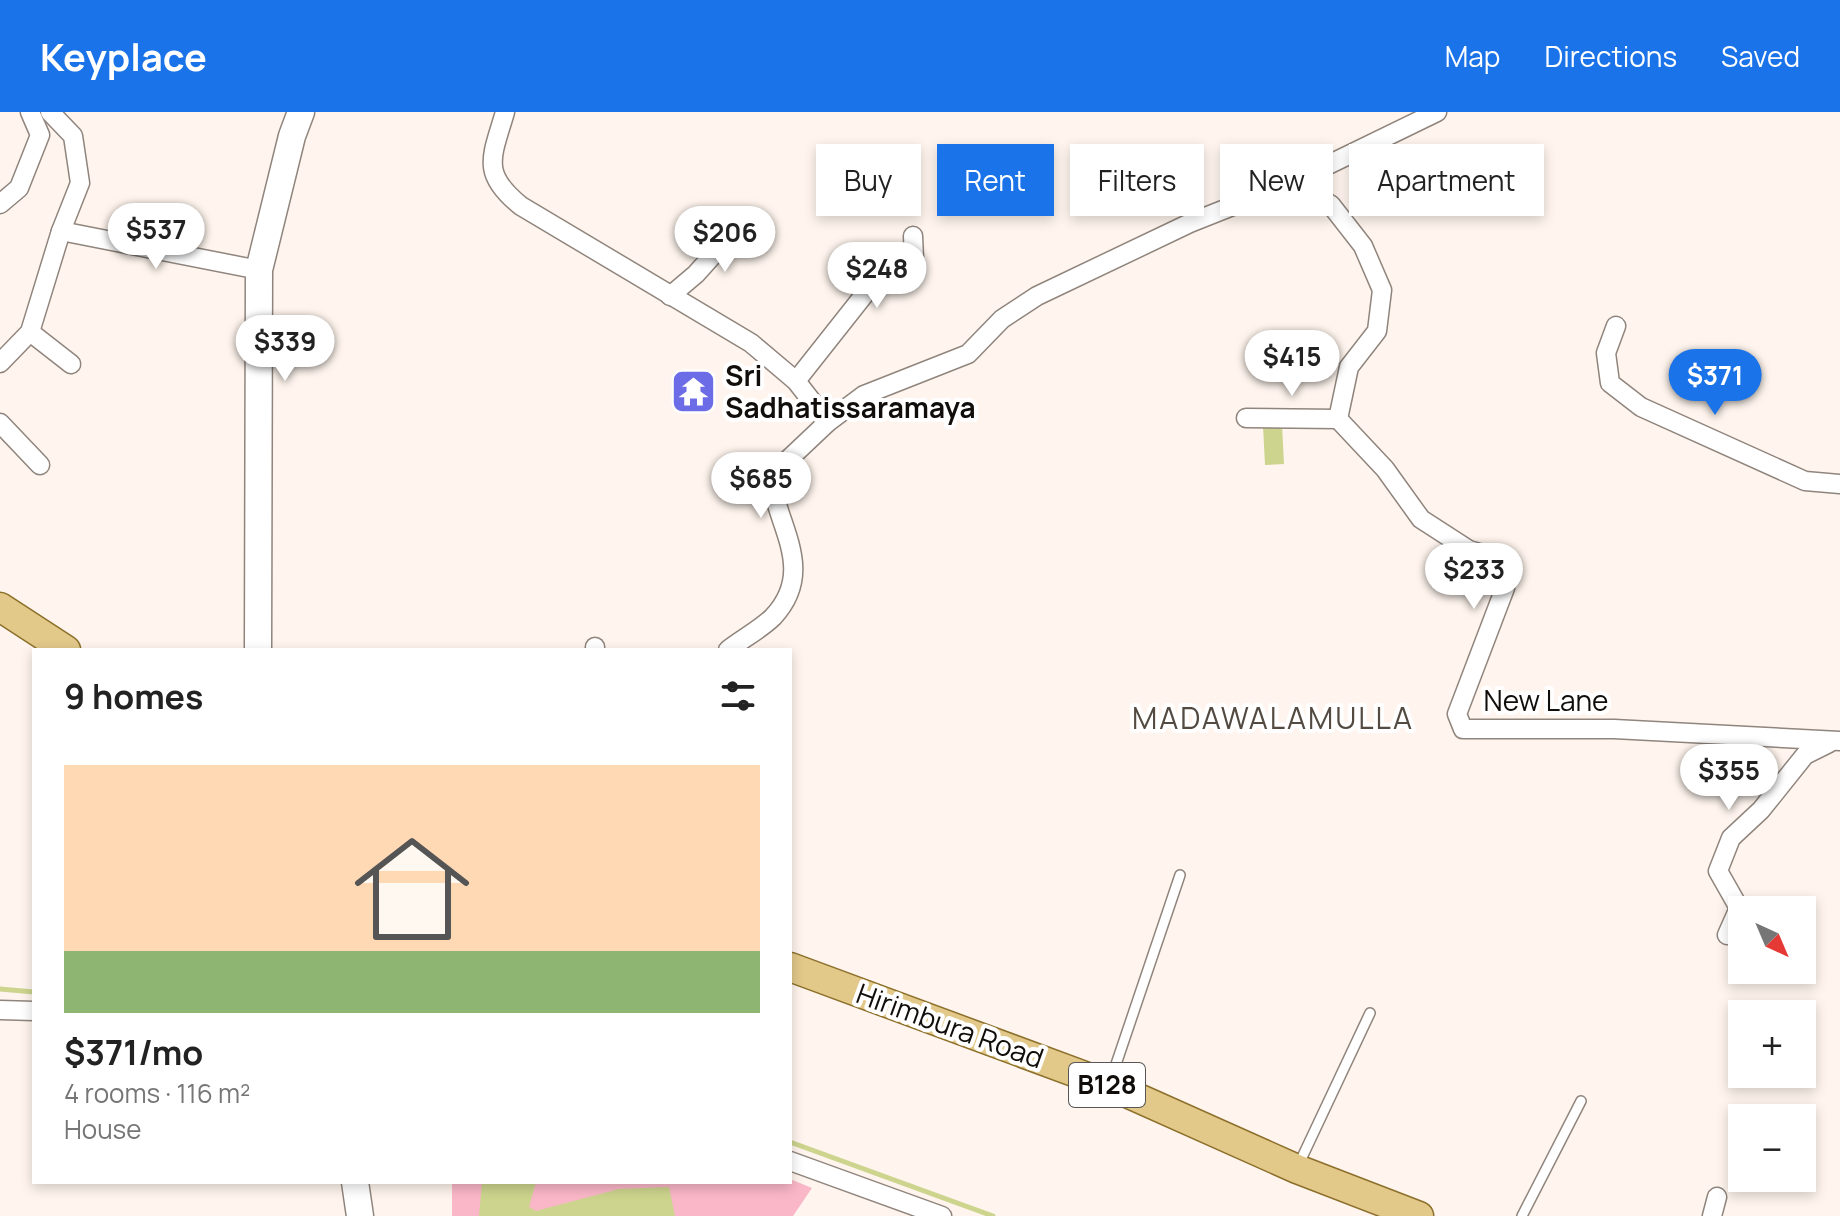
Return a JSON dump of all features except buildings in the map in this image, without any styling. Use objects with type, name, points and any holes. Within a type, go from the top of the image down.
[{"type":"main road","points":[[258,648],[259,270],[292,136],[301,112]]},
{"type":"main road","points":[[0,607],[63,648]]},
{"type":"main road","name":"Hirimbura Road","points":[[792,968],[1109,1085],[1297,1169],[1419,1216]]},
{"type":"main road","points":[[355,1184],[360,1216]]},
{"type":"street","points":[[0,204],[19,188],[40,135],[30,112]]},
{"type":"street","points":[[0,363],[30,332],[61,231],[80,183],[73,136],[50,112]]},
{"type":"street","points":[[505,112],[493,156],[494,178],[506,194],[521,206],[751,343],[796,381],[828,422]]},
{"type":"street","points":[[1333,163],[1437,112]]},
{"type":"street","points":[[1246,418],[1338,419],[1349,367],[1377,331],[1382,290],[1363,246],[1333,208]]},
{"type":"street","points":[[731,648],[771,620],[788,595],[795,565],[771,482],[775,472],[828,422],[864,395],[968,354],[1002,319],[1037,296],[1220,211]]},
{"type":"street","points":[[670,296],[696,274],[747,217]]},
{"type":"street","points":[[61,231],[259,270]]},
{"type":"street","points":[[796,381],[879,276],[893,275],[914,259],[913,236]]},
{"type":"street","points":[[1616,326],[1606,353],[1610,383],[1641,407],[1805,481],[1840,484]]},
{"type":"street","points":[[30,332],[71,364]]},
{"type":"street","name":"New Lane","points":[[1338,419],[1385,469],[1421,519],[1469,550],[1510,562],[1505,588],[1457,714],[1463,729],[1614,729],[1836,741]]},
{"type":"street","points":[[0,423],[40,465]]},
{"type":"street","points":[[1727,935],[1739,908],[1718,871],[1731,838],[1761,810],[1805,755],[1836,741]]},
{"type":"street","points":[[0,1010],[32,1011]]},
{"type":"street","points":[[792,1162],[942,1216]]},
{"type":"street","points":[[1712,1216],[1717,1197]]},
{"type":"lane","points":[[1109,1085],[1180,875]]},
{"type":"lane","points":[[1297,1169],[1370,1013]]},
{"type":"lane","points":[[1522,1216],[1581,1101]]},
{"type":"shaded area","points":[[1282,425],[1284,464],[1265,465],[1263,426]]},
{"type":"shaded area","points":[[792,1180],[812,1188],[793,1216],[452,1216],[452,1184],[792,1184]]},
{"type":"shaded area","points":[[482,1184],[535,1184],[529,1207],[536,1211],[619,1189],[669,1187],[675,1216],[479,1216]]},
{"type":"waterway","points":[[0,989],[32,992]]},
{"type":"waterway","points":[[792,1143],[993,1216]]},
{"type":"place","name":"Sri Sadhatissaramaya","points":[[694,392]]},
{"type":"district","name":"MADAWALAMULLA","points":[[1273,719]]}]
